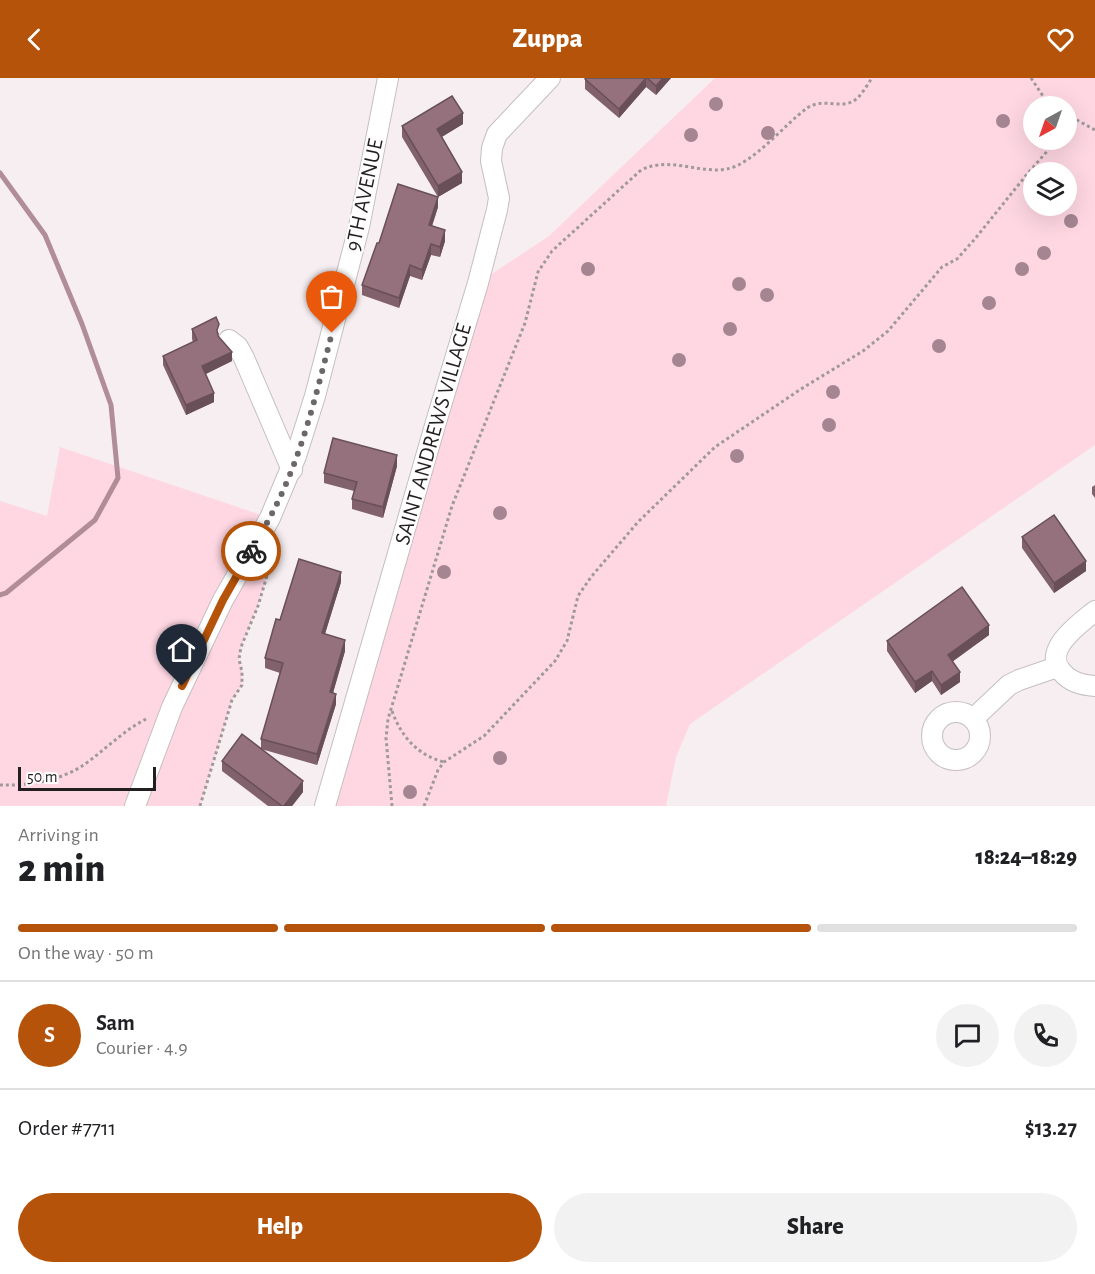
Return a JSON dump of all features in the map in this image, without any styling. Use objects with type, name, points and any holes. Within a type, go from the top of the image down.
[{"type":"street","name":"9TH AVENUE","points":[[135,806],[172,707],[223,600],[270,518],[292,470],[315,396],[359,227],[388,78]]},
{"type":"street","name":"SAINT ANDREWS VILLAGE","points":[[325,806],[478,283],[497,210],[499,198],[491,161],[492,148],[498,134],[550,78]]},
{"type":"street","points":[[229,340],[238,347],[244,358],[292,470]]},
{"type":"street","points":[[1095,611],[1073,629],[1055,657],[1057,667],[1066,677],[1095,686]]},
{"type":"street","points":[[973,719],[1009,686],[1019,680],[1057,667]]},
{"type":"path","points":[[392,806],[386,738],[392,709],[452,506],[525,323],[534,285],[544,261],[561,242],[641,170],[654,165],[667,164],[709,169],[729,168],[744,162],[790,121],[814,104],[825,102],[842,104],[854,100],[872,78]]},
{"type":"path","points":[[1031,78],[1043,96]]},
{"type":"path","points":[[1077,119],[1095,130]]},
{"type":"path","points":[[424,806],[438,770],[444,762],[484,736],[549,668],[567,641],[578,596],[591,577],[638,522],[715,447],[801,389],[864,351],[888,331],[942,267],[957,259],[974,240],[1048,150]]},
{"type":"path","points":[[200,806],[232,700],[242,686],[239,659],[241,647],[258,606],[275,551],[270,518]]},
{"type":"path","points":[[0,785],[41,782],[71,772],[84,765],[129,727],[172,707]]},
{"type":"path","points":[[392,709],[408,741],[423,753],[444,762]]},
{"type":"shaded area","points":[[715,78],[1095,78],[1095,445],[690,724],[676,757],[666,806],[325,806],[478,283],[549,236]]},
{"type":"shaded area","points":[[60,447],[270,518],[275,551],[258,606],[241,647],[239,659],[242,685],[232,700],[200,806],[0,806],[0,501],[47,516]]},
{"type":"building","points":[[586,78],[646,78],[619,109]]},
{"type":"building","points":[[647,78],[663,78],[656,86]]},
{"type":"building","points":[[452,96],[463,113],[437,129],[462,172],[438,186],[402,126]]},
{"type":"building","points":[[398,184],[438,197],[429,225],[445,230],[440,247],[431,244],[422,270],[410,265],[399,298],[362,285],[377,243],[379,243]]},
{"type":"building","points":[[216,317],[219,324],[218,336],[232,352],[202,366],[214,393],[186,405],[163,356],[197,340],[192,329]]},
{"type":"building","points":[[333,438],[397,455],[383,507],[352,499],[357,482],[324,473]]},
{"type":"building","points":[[1054,515],[1086,561],[1054,583],[1022,537]]},
{"type":"building","points":[[299,559],[341,572],[322,633],[345,640],[330,692],[336,694],[317,754],[261,739],[283,663],[265,658],[276,619],[280,620]]},
{"type":"building","points":[[962,587],[989,625],[948,655],[960,672],[941,685],[932,671],[915,682],[887,641]]},
{"type":"building","points":[[242,734],[303,781],[284,806],[222,761]]},
{"type":"waterway","points":[[0,173],[45,235],[82,324],[111,405],[118,478],[95,520],[6,593],[0,595]]},
{"type":"way so far","points":[[251,551],[270,518],[292,470],[332,333]]},
{"type":"route","points":[[182,686],[223,600],[251,551]]}]
